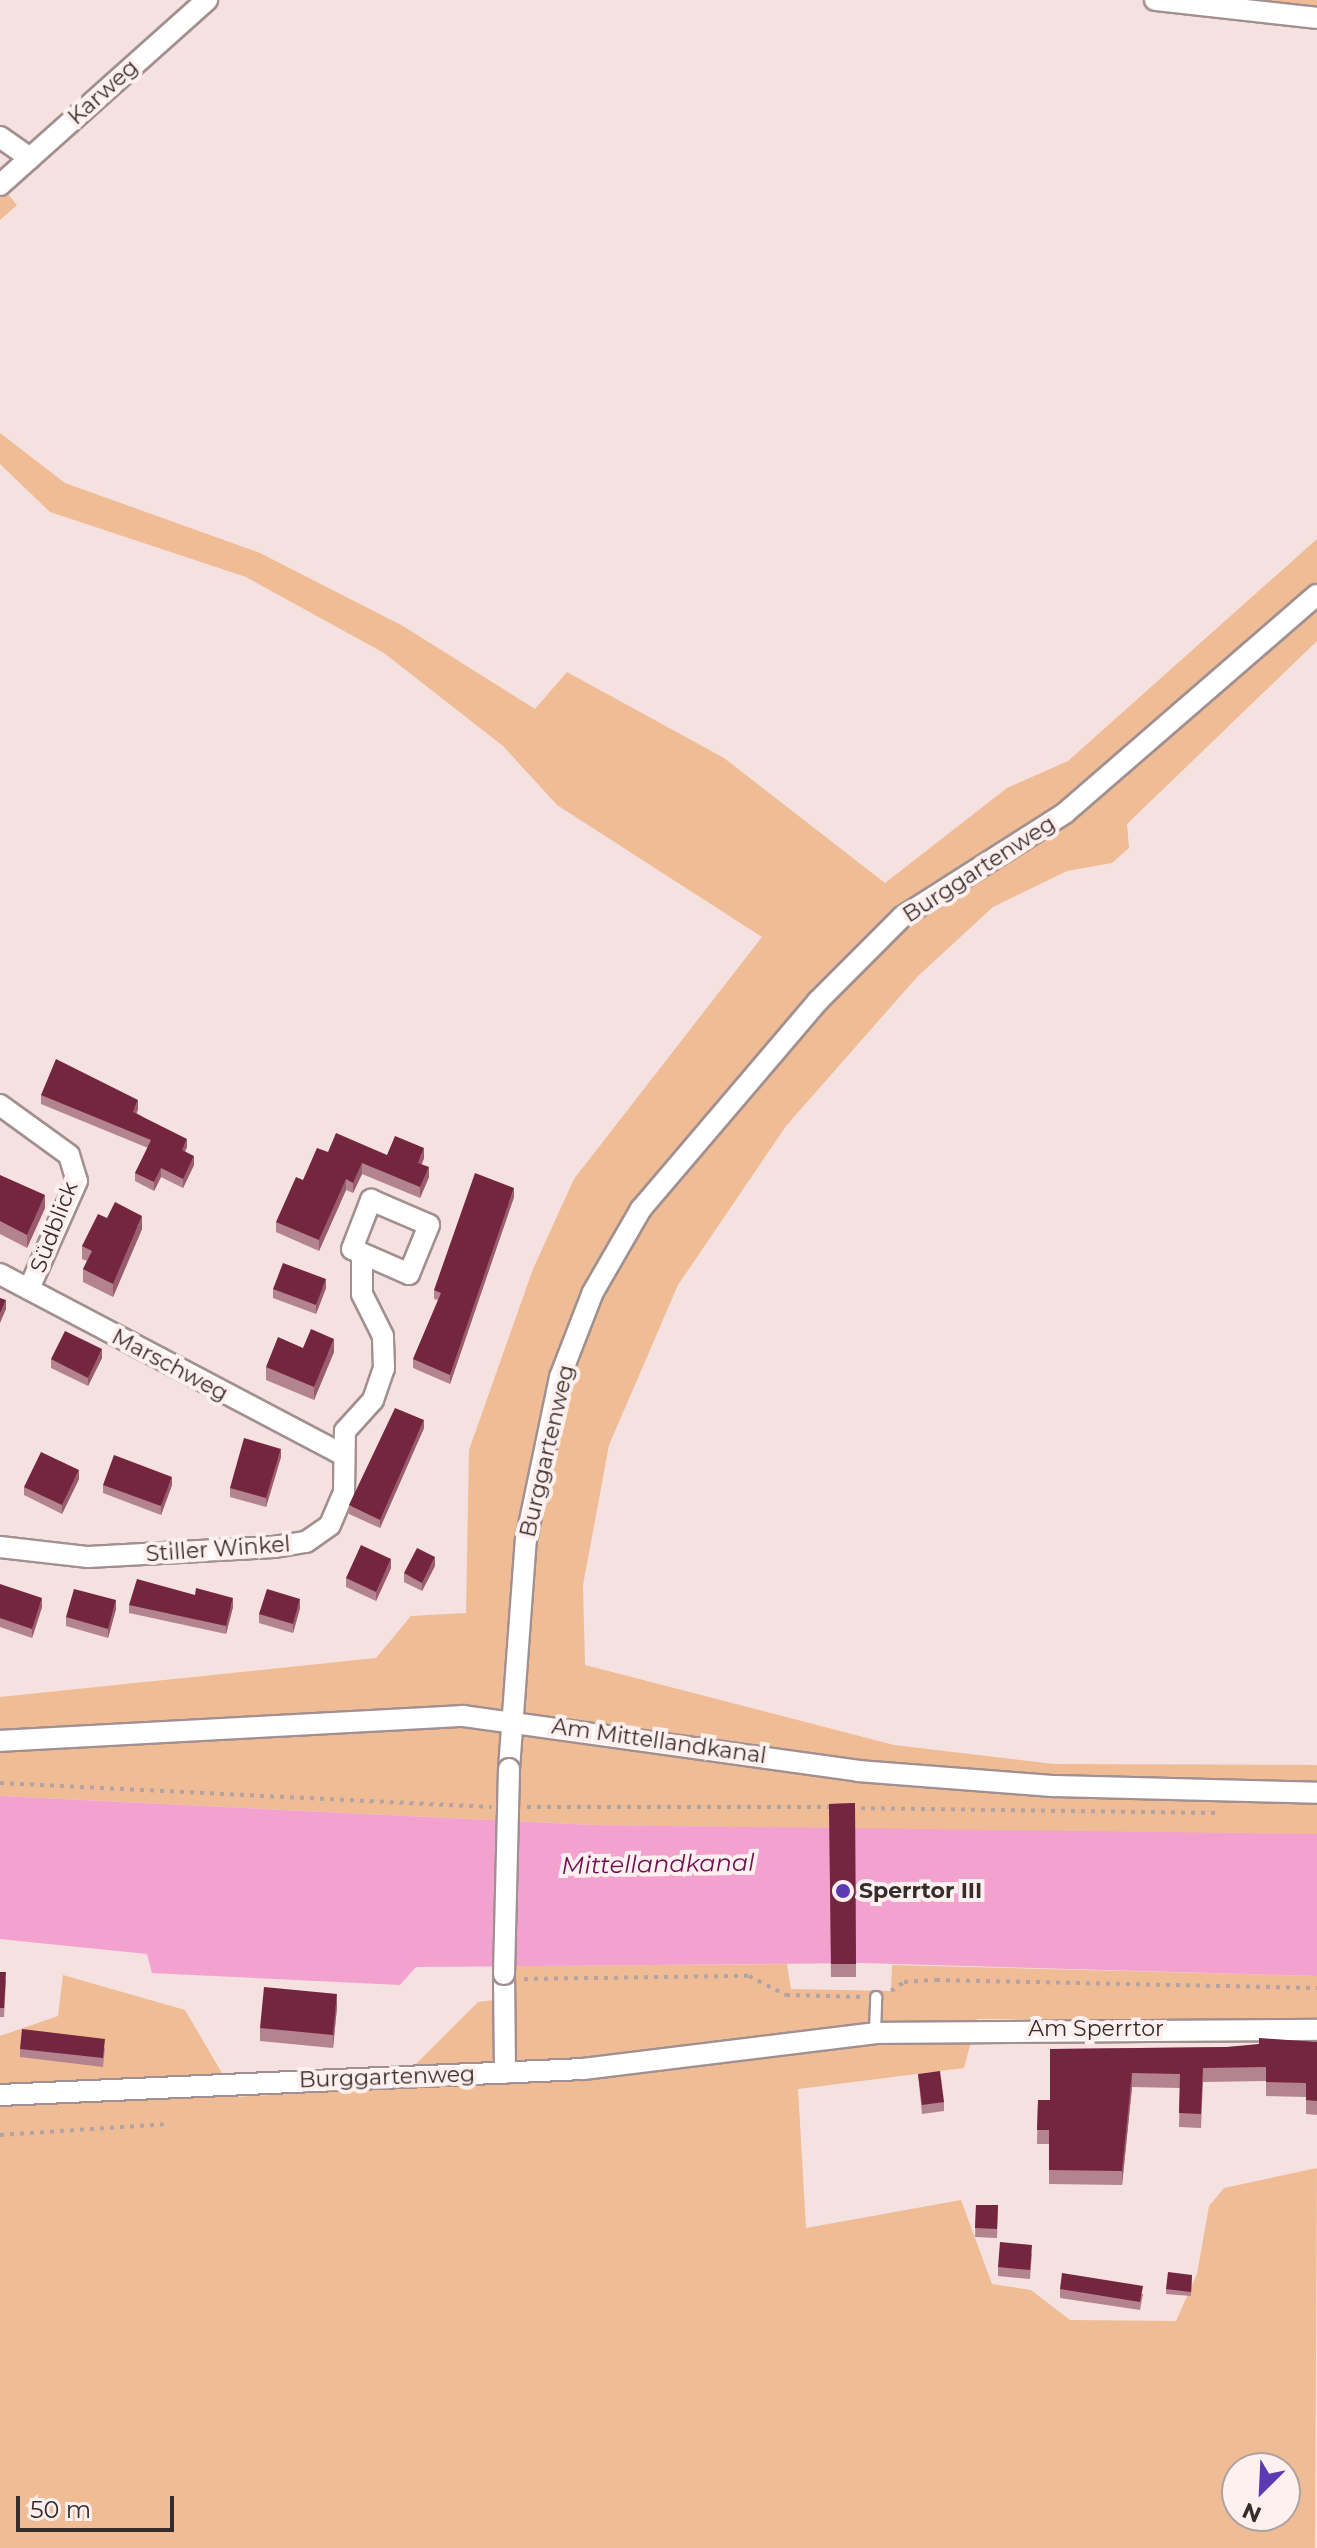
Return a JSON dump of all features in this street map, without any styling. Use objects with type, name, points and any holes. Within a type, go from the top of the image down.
[{"type":"street","name":"Karweg","points":[[0,185],[207,0]]},
{"type":"street","points":[[1155,0],[1317,18]]},
{"type":"street","points":[[0,137],[30,158]]},
{"type":"street","name":"Burggartenweg","points":[[0,2095],[505,2073],[509,1769],[516,1722],[526,1540],[560,1377],[593,1292],[641,1209],[818,1001],[902,917],[1065,813],[1317,595]]},
{"type":"street","name":"Südblick","points":[[0,1105],[69,1155],[77,1181],[29,1289]]},
{"type":"street","name":"Stiller Winkel","points":[[0,1547],[88,1557],[306,1542],[330,1525],[344,1492],[342,1454],[345,1431],[373,1400],[384,1368],[383,1336],[359,1281],[362,1254]]},
{"type":"street","name":"Marschweg","points":[[0,1274],[342,1454]]},
{"type":"street","name":"Am Mittellandkanal","points":[[0,1741],[335,1718],[516,1722],[858,1771],[1055,1786],[1317,1793]]},
{"type":"street","name":"Am Sperrtor","points":[[505,2073],[875,2033],[1317,2030]]},
{"type":"lane","points":[[875,2033],[876,1997]]},
{"type":"path","points":[[1056,1812],[1228,1813]]},
{"type":"path","points":[[508,1977],[749,1976],[786,1995],[876,1997],[904,1982],[936,1980],[1317,1988]]},
{"type":"path","points":[[0,2135],[164,2124]]},
{"type":"shaded area","points":[[1155,0],[1317,0],[1317,18]]},
{"type":"shaded area","points":[[6,192],[17,205],[0,220],[0,197]]},
{"type":"shaded area","points":[[0,433],[65,483],[260,553],[403,626],[535,709],[567,672],[724,758],[885,883],[1007,788],[1068,761],[1317,539],[1317,641],[1127,824],[1129,848],[1112,863],[1067,871],[993,907],[917,977],[786,1126],[678,1285],[609,1445],[583,1585],[585,1665],[894,1745],[1054,1764],[1317,1765],[1317,1836],[593,1825],[0,1796],[0,1697],[376,1658],[411,1616],[466,1613],[469,1450],[533,1269],[574,1179],[762,937],[557,805],[503,746],[384,653],[246,577],[50,512],[0,464]]},
{"type":"shaded area","points":[[787,1964],[791,1989],[891,1991],[892,1965],[1317,1976],[1317,2022],[977,2019],[964,2068],[798,2089],[806,2228],[961,2200],[992,2284],[1031,2290],[1070,2320],[1176,2321],[1197,2274],[1209,2206],[1224,2188],[1317,2168],[1315,2548],[0,2548],[0,2036],[58,2016],[63,1975],[185,2010],[236,2097],[411,2087],[414,2066],[478,2002],[511,1998],[511,1966]]},
{"type":"water","name":"Mittellandkanal","points":[[0,1796],[593,1825],[1317,1834],[1317,1976],[863,1963],[416,1967],[400,1985],[152,1973],[147,1954],[0,1939]]},
{"type":"building","points":[[56,1059],[138,1100],[133,1112],[187,1139],[182,1150],[194,1156],[183,1179],[161,1168],[154,1182],[135,1173],[151,1140],[41,1095]]},
{"type":"building","points":[[336,1133],[387,1155],[395,1136],[424,1148],[418,1163],[429,1167],[420,1187],[362,1163],[353,1183],[346,1179],[319,1240],[276,1222],[296,1177],[303,1180],[317,1148],[328,1152]]},
{"type":"building","points":[[475,1173],[514,1188],[450,1375],[413,1359],[441,1293],[434,1290]]},
{"type":"building","points":[[0,1175],[45,1195],[27,1235],[0,1221]]},
{"type":"building","points":[[115,1202],[142,1216],[113,1284],[83,1269],[92,1251],[82,1246],[98,1214],[107,1218]]},
{"type":"building","points":[[283,1263],[326,1279],[316,1305],[273,1289]]},
{"type":"building","points":[[0,1298],[6,1300],[0,1314]]},
{"type":"building","points":[[311,1329],[334,1339],[314,1387],[266,1367],[278,1337],[303,1348]]},
{"type":"building","points":[[65,1331],[102,1349],[88,1378],[51,1359]]},
{"type":"building","points":[[395,1408],[424,1420],[380,1520],[349,1505]]},
{"type":"building","points":[[244,1438],[281,1449],[266,1498],[230,1488]]},
{"type":"building","points":[[41,1452],[79,1470],[62,1505],[24,1487]]},
{"type":"building","points":[[114,1455],[172,1477],[161,1506],[103,1485]]},
{"type":"building","points":[[361,1545],[391,1559],[376,1592],[346,1578]]},
{"type":"building","points":[[417,1548],[435,1557],[422,1583],[404,1573]]},
{"type":"building","points":[[137,1579],[195,1595],[196,1588],[233,1598],[226,1626],[129,1605]]},
{"type":"building","points":[[0,1584],[42,1598],[32,1629],[0,1618]]},
{"type":"building","points":[[74,1589],[116,1600],[108,1629],[66,1617]]},
{"type":"building","points":[[267,1589],[300,1599],[293,1624],[259,1614]]},
{"type":"building","name":"Sperrtor III","points":[[855,1803],[856,1964],[831,1964],[829,1804]]},
{"type":"building","points":[[0,1972],[6,1972],[4,2008],[0,2008]]},
{"type":"building","points":[[264,1987],[337,1994],[333,2035],[260,2028]]},
{"type":"building","points":[[22,2029],[105,2039],[103,2058],[20,2049]]},
{"type":"building","points":[[1259,2038],[1317,2042],[1317,2101],[1306,2100],[1306,2083],[1266,2082],[1266,2067],[1203,2068],[1201,2114],[1179,2113],[1180,2074],[1132,2073],[1122,2171],[1049,2170],[1049,2130],[1037,2130],[1038,2100],[1050,2100],[1050,2049],[1227,2047],[1259,2044]]},
{"type":"building","points":[[940,2071],[944,2102],[922,2105],[918,2074]]},
{"type":"building","points":[[976,2205],[998,2205],[997,2229],[975,2228]]},
{"type":"building","points":[[1000,2242],[1032,2245],[1030,2270],[998,2267]]},
{"type":"building","points":[[1168,2272],[1192,2275],[1191,2292],[1166,2289]]},
{"type":"building","points":[[1062,2273],[1143,2286],[1140,2302],[1060,2289]]},
{"type":"place","name":"Sperrtor III","points":[[843,1891]]}]
